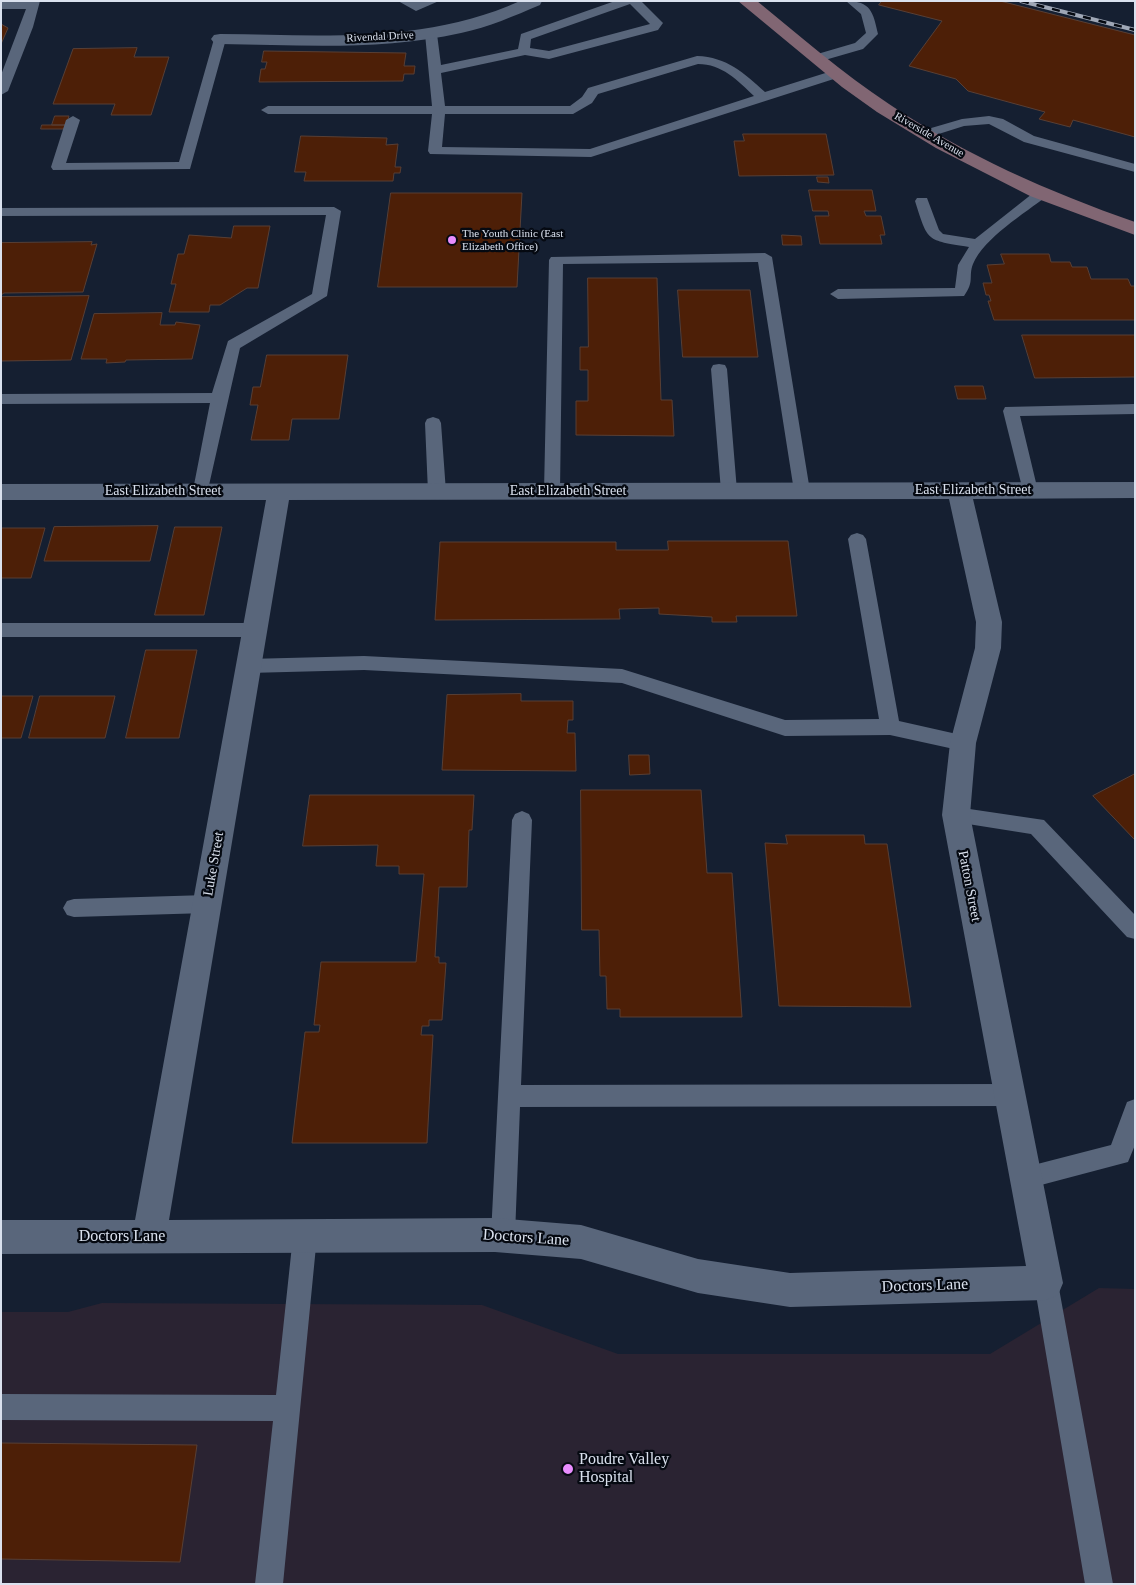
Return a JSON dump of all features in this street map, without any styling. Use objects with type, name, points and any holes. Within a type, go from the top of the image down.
[{"type":"main road","name":"Riverside Avenue","points":[[746,1],[818,58],[835,74],[885,109],[926,134],[976,162],[1042,192],[1134,227]]},
{"type":"street","name":"Rivendal Drive","points":[[220,39],[382,39],[432,34],[472,26],[506,15],[534,1]]},
{"type":"street","name":"East Elizabeth Street","points":[[1,492],[202,490],[437,492],[1135,490]]},
{"type":"street","name":"Luke Street","points":[[149,1237],[279,490]]},
{"type":"street","name":"Patton Street","points":[[959,490],[990,622],[988,648],[963,743],[956,815],[1046,1282]]},
{"type":"street","name":"Doctors Lane","points":[[1,1237],[503,1235],[581,1242],[698,1276],[790,1290],[1046,1282]]},
{"type":"lane","points":[[404,1],[416,6],[433,1]]},
{"type":"lane","points":[[524,51],[526,37],[628,1]]},
{"type":"lane","points":[[435,70],[509,56],[524,51],[548,55],[657,25],[634,1]]},
{"type":"lane","points":[[818,58],[859,46],[872,34],[867,13],[852,1]]},
{"type":"lane","points":[[1,5],[33,3],[3,85]]},
{"type":"lane","points":[[432,34],[439,110],[435,151],[591,153],[835,74]]},
{"type":"lane","points":[[73,120],[58,167],[185,166],[220,39]]},
{"type":"lane","points":[[268,110],[573,110],[587,100],[593,91],[697,60],[712,59],[724,64],[764,98]]},
{"type":"lane","points":[[926,134],[971,121],[995,121],[1016,134],[1029,139],[1135,168]]},
{"type":"lane","points":[[838,294],[959,293],[964,286],[965,265],[978,244],[1042,192]]},
{"type":"lane","points":[[922,201],[932,232],[939,238],[978,244]]},
{"type":"lane","points":[[1,212],[334,210],[319,296],[233,345],[219,398],[202,490]]},
{"type":"lane","points":[[552,491],[556,260],[765,257],[802,490]]},
{"type":"lane","points":[[719,369],[729,490]]},
{"type":"lane","points":[[1,399],[219,398]]},
{"type":"lane","points":[[1030,491],[1010,411],[1135,409]]},
{"type":"lane","points":[[433,424],[437,492]]},
{"type":"lane","points":[[857,539],[890,728]]},
{"type":"lane","points":[[1,630],[254,630]]},
{"type":"lane","points":[[248,666],[364,664],[622,676],[785,728],[890,728],[963,743]]},
{"type":"lane","points":[[956,815],[1037,826],[1135,930]]},
{"type":"lane","points":[[503,1235],[522,820]]},
{"type":"lane","points":[[74,908],[207,904]]},
{"type":"lane","points":[[509,1096],[1010,1095]]},
{"type":"lane","points":[[1026,1177],[1120,1154],[1135,1110]]},
{"type":"lane","points":[[269,1584],[304,1236]]},
{"type":"lane","points":[[1046,1282],[1099,1584]]},
{"type":"lane","points":[[1,1407],[288,1408]]},
{"type":"shaded area","name":"Poudre Valley Hospital","points":[[1099,1288],[1135,1289],[1135,1584],[1,1584],[1,1312],[68,1312],[102,1303],[482,1305],[618,1354],[990,1354]]},
{"type":"building","points":[[882,1],[1000,1],[1135,35],[1135,137],[1073,120],[1070,127],[1039,119],[1045,112],[968,91],[956,79],[909,66],[942,21],[879,5]]},
{"type":"building","points":[[1,24],[8,28],[1,44]]},
{"type":"building","points":[[137,48],[134,57],[169,57],[151,115],[111,115],[115,104],[53,104],[73,49]]},
{"type":"building","points":[[264,51],[406,53],[404,66],[415,66],[414,74],[404,74],[403,81],[259,82],[261,69],[265,69],[267,62],[262,62]]},
{"type":"building","points":[[55,116],[69,116],[66,125],[52,125]]},
{"type":"building","points":[[42,125],[65,125],[64,129],[41,129]]},
{"type":"building","points":[[743,134],[826,134],[834,175],[739,176],[734,141],[744,141]]},
{"type":"building","points":[[301,136],[387,138],[386,145],[398,144],[395,167],[401,167],[400,173],[394,173],[393,181],[304,181],[306,172],[295,172]]},
{"type":"building","points":[[817,177],[828,177],[829,183],[818,182]]},
{"type":"building","points":[[809,190],[872,190],[876,211],[864,211],[866,216],[881,216],[885,235],[880,235],[882,244],[820,244],[815,216],[829,216],[828,211],[813,211]]},
{"type":"building","name":"The Youth Clinic (East Elizabeth Office)","points":[[391,193],[522,193],[517,287],[378,287]]},
{"type":"building","points":[[234,226],[270,226],[258,288],[247,288],[220,305],[210,305],[209,312],[169,312],[176,284],[171,284],[178,254],[184,254],[189,235],[231,238]]},
{"type":"building","points":[[782,235],[801,236],[802,245],[783,245]]},
{"type":"building","points":[[92,242],[91,245],[97,244],[83,292],[4,293],[1,295],[1,243]]},
{"type":"building","points":[[1001,254],[1049,254],[1051,262],[1070,262],[1072,267],[1087,267],[1091,279],[1128,279],[1131,286],[1135,286],[1135,320],[994,320],[988,301],[991,301],[989,295],[986,295],[983,283],[992,283],[987,265],[1004,264]]},
{"type":"building","points":[[588,278],[657,278],[661,400],[672,400],[674,436],[576,435],[576,401],[588,401],[588,370],[580,370],[580,347],[588,347]]},
{"type":"building","points":[[678,290],[750,290],[758,357],[683,357]]},
{"type":"building","points":[[89,296],[71,360],[1,361],[1,297]]},
{"type":"building","points":[[162,313],[160,325],[175,325],[176,322],[200,325],[192,359],[126,360],[125,362],[106,363],[107,359],[81,359],[94,314]]},
{"type":"building","points":[[1022,335],[1135,335],[1135,377],[1035,378]]},
{"type":"building","points":[[267,355],[348,355],[339,419],[292,419],[289,440],[251,440],[258,405],[250,405],[253,387],[260,387]]},
{"type":"building","points":[[955,386],[983,386],[986,399],[958,399]]},
{"type":"building","points":[[158,526],[150,561],[44,561],[54,527]]},
{"type":"building","points":[[175,527],[222,527],[204,615],[155,615]]},
{"type":"building","points":[[1,528],[45,528],[31,578],[1,578]]},
{"type":"building","points":[[668,541],[788,541],[797,616],[736,616],[737,622],[712,622],[712,617],[659,614],[659,608],[619,609],[620,619],[435,620],[440,542],[616,542],[616,550],[668,550]]},
{"type":"building","points":[[146,650],[197,650],[179,738],[126,738]]},
{"type":"building","points":[[521,694],[521,701],[573,701],[573,720],[568,720],[567,733],[575,733],[576,771],[442,770],[447,695]]},
{"type":"building","points":[[1,696],[33,696],[21,738],[1,738]]},
{"type":"building","points":[[40,696],[115,696],[105,738],[29,738]]},
{"type":"building","points":[[629,755],[649,755],[650,774],[630,775]]},
{"type":"building","points":[[1135,774],[1135,840],[1093,796]]},
{"type":"building","points":[[581,790],[701,790],[707,873],[732,873],[742,1017],[620,1017],[620,1009],[607,1009],[606,976],[600,976],[599,930],[582,930]]},
{"type":"building","points":[[310,795],[474,795],[472,830],[469,830],[467,887],[439,887],[435,957],[439,957],[439,963],[446,963],[442,1020],[429,1020],[429,1026],[422,1026],[421,1035],[433,1035],[427,1143],[292,1143],[305,1032],[319,1032],[320,1025],[314,1025],[321,962],[416,962],[424,874],[399,874],[399,866],[376,866],[378,845],[303,846]]},
{"type":"building","points":[[786,835],[864,835],[865,844],[887,844],[911,1007],[779,1006],[765,843],[787,844]]},
{"type":"building","points":[[1,1443],[197,1445],[180,1562],[1,1559]]},
{"type":"railway","points":[[1021,1],[1135,30]]},
{"type":"place","name":"The Youth Clinic (East Elizabeth Office)","points":[[452,240]]},
{"type":"place","name":"Poudre Valley Hospital","points":[[568,1469]]}]
